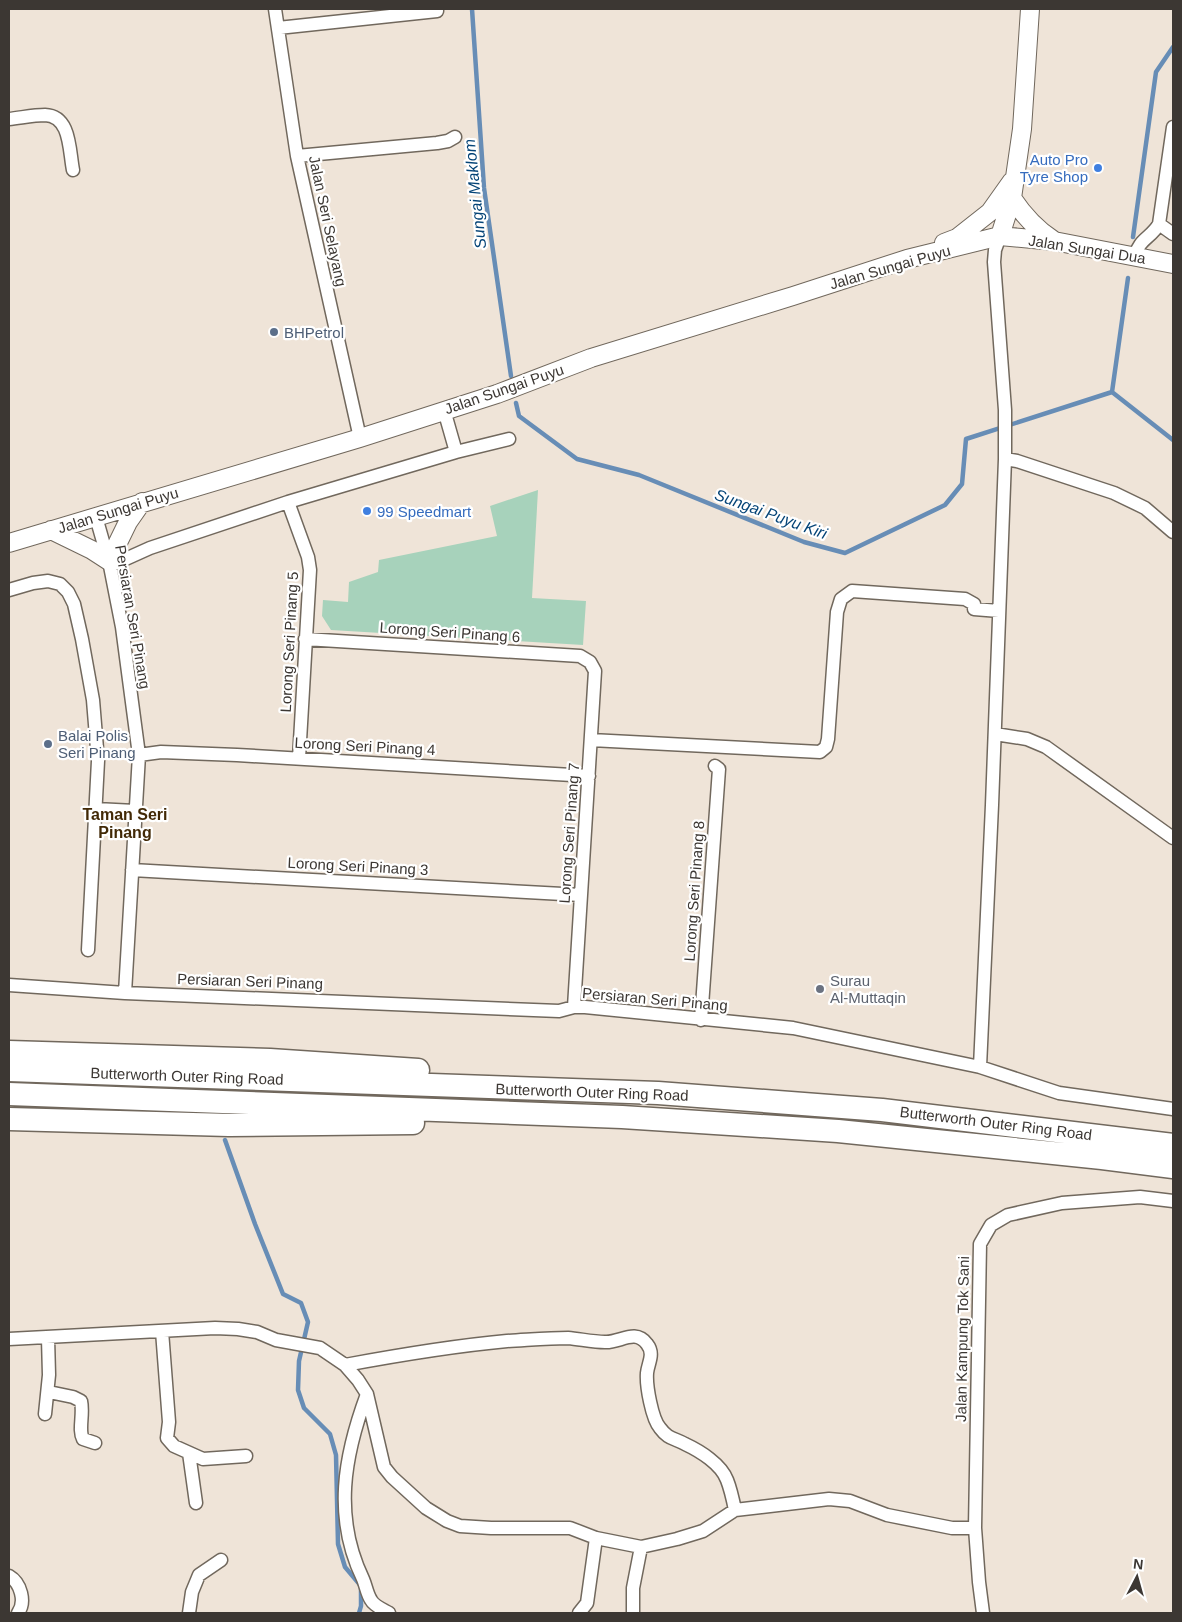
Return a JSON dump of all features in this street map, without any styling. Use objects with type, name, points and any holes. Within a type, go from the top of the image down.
[{"type":"highway","points":[[9,1052],[270,1060],[451,1073],[542,1090]]},
{"type":"highway","name":"Butterworth Outer Ring Road","points":[[9,1070],[658,1093],[882,1110],[1173,1145]]},
{"type":"highway","name":"Butterworth Outer Ring Road","points":[[9,1094],[542,1114],[838,1131],[1173,1167]]},
{"type":"highway","points":[[9,1119],[229,1125],[468,1123],[542,1114]]},
{"type":"main road","points":[[1000,236],[1012,198],[1022,129],[1030,9]]},
{"type":"main road","points":[[907,259],[957,238],[990,212],[1015,177]]},
{"type":"main road","points":[[1012,198],[1038,230],[1054,241]]},
{"type":"main road","name":"Jalan Sungai Puyu","points":[[9,543],[360,438],[497,394],[591,358],[907,259],[1000,236]]},
{"type":"main road","name":"Jalan Sungai Dua","points":[[1000,236],[1054,241],[1173,264]]},
{"type":"main road","points":[[51,530],[92,550],[109,564],[128,522],[142,502]]},
{"type":"street","name":"Jalan Seri Selayang","points":[[275,9],[297,156],[360,438]]},
{"type":"street","points":[[278,28],[437,11]]},
{"type":"street","points":[[9,119],[46,115],[57,118],[66,128],[72,170]]},
{"type":"street","points":[[1135,256],[1140,242],[1154,232],[1159,224],[1173,127]]},
{"type":"street","points":[[297,156],[437,143],[448,141],[455,137]]},
{"type":"street","points":[[1159,224],[1173,231]]},
{"type":"street","points":[[980,1067],[1005,454],[1005,410],[994,262],[995,250],[1000,236]]},
{"type":"street","points":[[444,410],[456,452]]},
{"type":"street","points":[[109,564],[150,548],[288,502],[456,452],[509,439]]},
{"type":"street","points":[[1005,454],[1017,461],[1114,493],[1145,508],[1173,532]]},
{"type":"street","name":"Lorong Seri Pinang 5","points":[[288,502],[308,557],[310,570],[299,758]]},
{"type":"street","name":"Persiaran Seri Pinang","points":[[96,517],[109,564],[122,627],[139,755],[125,993]]},
{"type":"street","points":[[9,590],[32,583],[48,581],[60,584],[68,592],[74,604],[82,639],[93,700],[98,761],[88,950]]},
{"type":"street","points":[[591,740],[820,752],[826,747],[828,739],[837,612],[840,599],[852,591],[965,600],[974,604],[974,609],[999,611]]},
{"type":"street","name":"Lorong Seri Pinang 6","points":[[306,639],[580,656],[590,662]]},
{"type":"street","name":"Lorong Seri Pinang 7","points":[[574,1007],[595,671],[590,662]]},
{"type":"street","points":[[995,734],[1027,739],[1046,747],[1173,838]]},
{"type":"street","name":"Lorong Seri Pinang 4","points":[[139,755],[160,752],[299,758],[589,776]]},
{"type":"street","name":"Lorong Seri Pinang 8","points":[[701,1020],[718,769],[715,766]]},
{"type":"street","points":[[96,808],[135,811]]},
{"type":"street","name":"Lorong Seri Pinang 3","points":[[132,870],[582,895]]},
{"type":"street","name":"Persiaran Seri Pinang","points":[[9,985],[125,993],[559,1011],[574,1007],[636,1011],[701,1020],[793,1028],[980,1067],[1059,1092],[1173,1109]]},
{"type":"street","name":"Jalan Kampung Tok Sani","points":[[984,1613],[979,1582],[975,1528],[980,1244],[991,1225],[1008,1215],[1062,1203],[1140,1197],[1173,1201]]},
{"type":"street","points":[[9,1339],[216,1328],[257,1332],[284,1342],[320,1348],[345,1365],[368,1394],[384,1467],[392,1477],[426,1508],[447,1521],[460,1526],[570,1528],[585,1532],[596,1538],[641,1547],[703,1530],[735,1510],[829,1499],[850,1501],[887,1515],[952,1528],[975,1528]]},
{"type":"street","points":[[162,1331],[169,1422],[167,1438],[174,1446],[203,1459],[246,1456]]},
{"type":"street","points":[[345,1365],[470,1344],[568,1338],[594,1342],[610,1342],[622,1337],[642,1339],[649,1346],[651,1355],[647,1374],[648,1395],[658,1427],[670,1439],[684,1443],[715,1464],[727,1479],[735,1510]]},
{"type":"street","points":[[45,1414],[49,1392],[48,1338]]},
{"type":"street","points":[[49,1392],[81,1401],[83,1410],[81,1434],[83,1439],[95,1442]]},
{"type":"street","points":[[368,1394],[355,1427],[346,1469],[344,1515],[354,1559],[366,1585],[370,1608],[389,1613]]},
{"type":"street","points":[[190,1453],[196,1503]]},
{"type":"street","points":[[579,1613],[587,1603],[596,1538]]},
{"type":"street","points":[[633,1613],[633,1588],[641,1547]]},
{"type":"street","points":[[189,1613],[192,1592],[199,1575],[220,1560]]},
{"type":"street","points":[[9,1576],[13,1578],[22,1595],[21,1608],[18,1613]]},
{"type":"green space","points":[[538,490],[532,598],[586,601],[583,645],[331,630],[322,616],[323,600],[348,602],[349,582],[378,572],[379,560],[497,536],[490,506]]},
{"type":"waterway","name":"Sungai Maklom","points":[[472,9],[484,188],[511,376]]},
{"type":"waterway","points":[[1133,237],[1156,72],[1173,47]]},
{"type":"waterway","points":[[1112,392],[1128,278]]},
{"type":"waterway","name":"Sungai Puyu Kiri","points":[[516,403],[519,416],[577,459],[639,475],[804,542],[845,553],[945,505],[962,484],[966,439],[1112,392],[1173,440]]},
{"type":"waterway","points":[[225,1140],[255,1224],[283,1294],[301,1303],[308,1322],[299,1361],[298,1390],[304,1408],[330,1434],[336,1455],[338,1544],[345,1567],[361,1586],[359,1613]]},
{"type":"place","name":"Auto Pro Tyre Shop","points":[[1098,168]]},
{"type":"place","name":"BHPetrol","points":[[274,332]]},
{"type":"place","name":"99 Speedmart","points":[[367,511]]},
{"type":"place","name":"Balai Polis Seri Pinang","points":[[48,744]]},
{"type":"place","name":"Surau Al-Muttaqin","points":[[820,989]]},
{"type":"district","name":"Taman Seri Pinang","points":[[125,823]]}]
